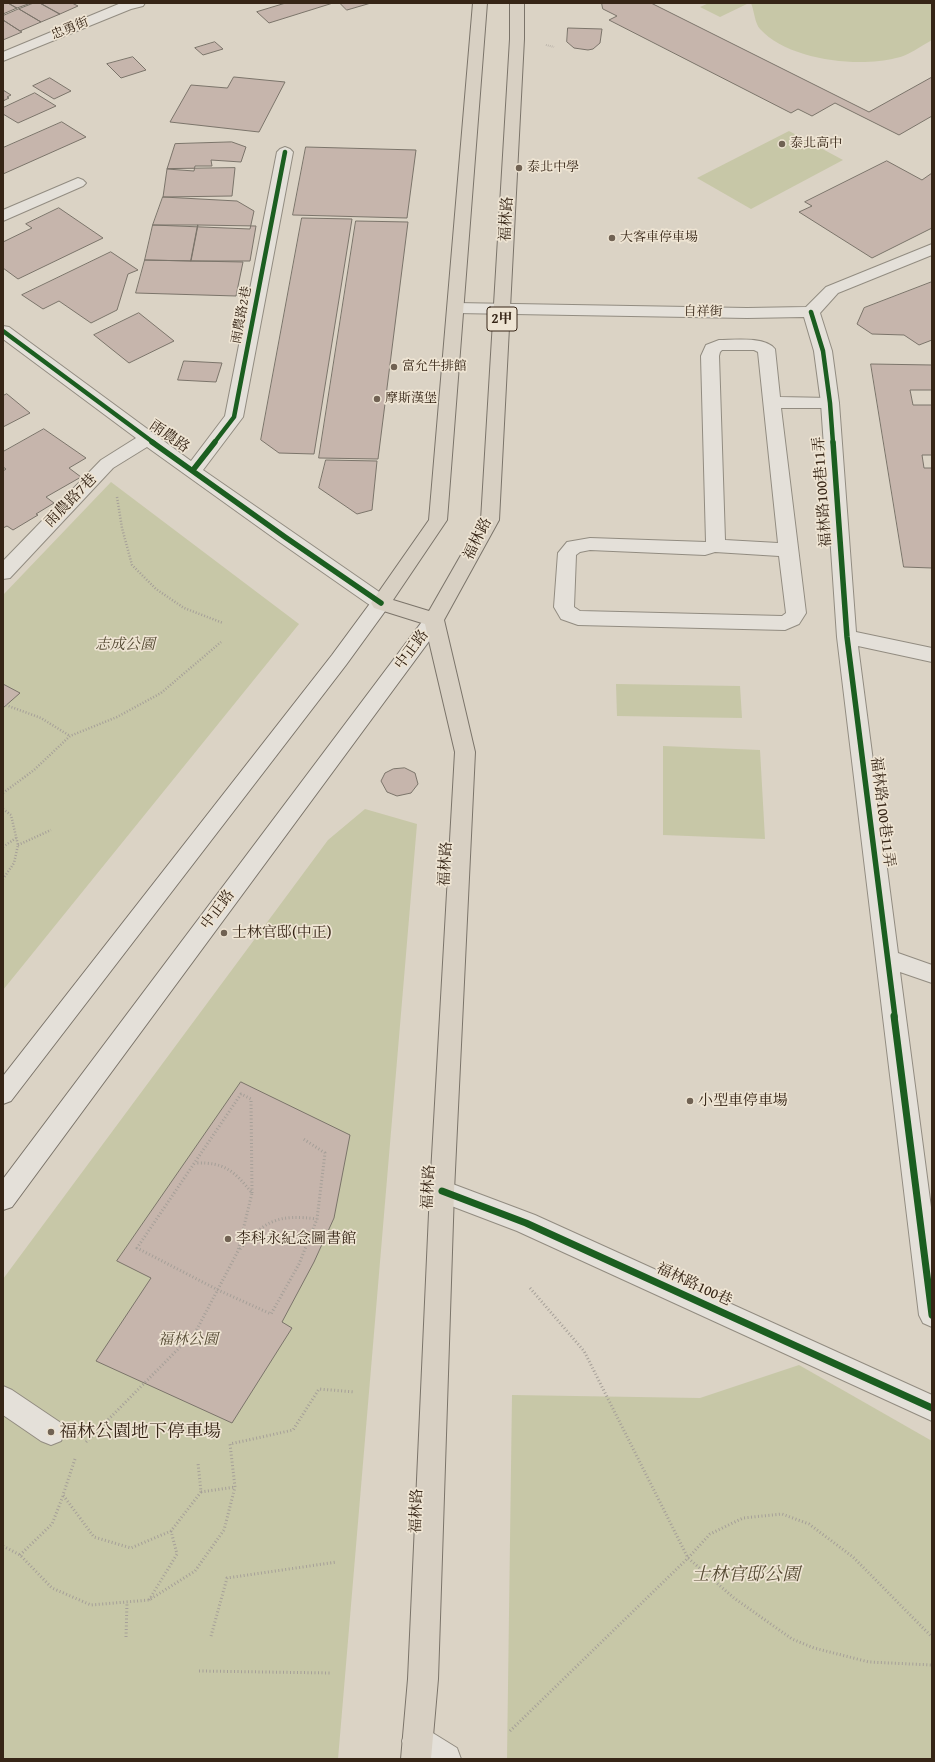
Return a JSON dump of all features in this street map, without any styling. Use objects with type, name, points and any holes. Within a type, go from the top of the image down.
[{"type":"main road","points":[[381,603],[438,520],[480,3]]},
{"type":"main road","name":"福林路","points":[[416,1750],[423,1679],[442,1191],[465,752],[434,620],[490,520],[503,309],[518,3]]},
{"type":"main road","name":"雨農路","points":[[381,603],[434,620]]},
{"type":"street","name":"忠勇街","points":[[3,57],[129,4]]},
{"type":"street","name":"雨農路2巷","points":[[194,470],[234,417],[286,152]]},
{"type":"street","points":[[3,216],[78,183]]},
{"type":"street","points":[[811,312],[832,290],[932,249]]},
{"type":"street","name":"自祥街","points":[[456,308],[747,313],[811,312]]},
{"type":"street","name":"福林路100巷11弄","points":[[811,312],[823,351],[830,403],[848,637],[932,1315]]},
{"type":"street","name":"雨農路","points":[[3,332],[147,439],[194,470],[316,560],[381,603]]},
{"type":"street","points":[[714,546],[716,539],[710,356],[712,349],[720,345],[756,345],[766,349],[796,613],[792,619],[785,623],[578,618],[568,614],[564,606],[567,553],[574,546],[590,544],[705,549],[714,546],[788,550]]},
{"type":"street","points":[[771,402],[830,403]]},
{"type":"street","name":"雨農路7巷","points":[[3,573],[10,556],[107,464],[147,439]]},
{"type":"street","points":[[3,1094],[339,660],[381,603]]},
{"type":"street","name":"中正路","points":[[3,1199],[434,620]]},
{"type":"street","points":[[848,637],[932,656]]},
{"type":"street","points":[[887,958],[932,974]]},
{"type":"street","name":"福林路100巷","points":[[442,1191],[526,1223],[932,1408]]},
{"type":"street","points":[[3,1399],[51,1432]]},
{"type":"street","points":[[416,1750],[446,1759]]},
{"type":"path","points":[[117,494],[122,528],[132,565],[156,589],[184,608],[223,623]]},
{"type":"path","points":[[3,794],[34,770],[70,736],[117,717],[161,693],[221,642]]},
{"type":"path","points":[[3,704],[41,718],[70,736]]},
{"type":"path","points":[[3,809],[11,815],[18,845],[14,863],[3,879]]},
{"type":"path","points":[[18,845],[51,830]]},
{"type":"path","points":[[3,847],[16,838]]},
{"type":"path","points":[[238,1251],[252,1193],[251,1099],[241,1094],[137,1248],[218,1290],[272,1314],[299,1264],[316,1219],[325,1153],[302,1138]]},
{"type":"path","points":[[195,1164],[210,1162],[227,1166],[240,1178],[252,1193]]},
{"type":"path","points":[[82,1446],[196,1331],[238,1251],[254,1232],[271,1220],[295,1215],[316,1219]]},
{"type":"path","points":[[530,1288],[584,1351],[688,1558],[734,1598],[792,1639],[814,1648],[869,1662],[932,1665]]},
{"type":"path","points":[[3,1546],[20,1556],[52,1588],[91,1605],[149,1600],[195,1571],[224,1530],[235,1487],[230,1444],[293,1430],[319,1389],[354,1392]]},
{"type":"path","points":[[20,1556],[52,1524],[77,1451]]},
{"type":"path","points":[[198,1463],[202,1492]]},
{"type":"path","points":[[63,1495],[94,1538],[131,1548],[171,1530],[202,1492],[235,1487]]},
{"type":"path","points":[[510,1731],[688,1558],[710,1534],[743,1518],[782,1514],[809,1524],[853,1557],[932,1637]]},
{"type":"path","points":[[149,1600],[177,1554],[171,1530]]},
{"type":"path","points":[[211,1636],[227,1578],[337,1562]]},
{"type":"path","points":[[126,1637],[127,1603]]},
{"type":"path","points":[[199,1671],[331,1673]]},
{"type":"green space","points":[[709,3],[749,3],[720,17],[700,7]]},
{"type":"green space","points":[[751,3],[932,3],[932,40],[905,55],[880,61],[863,62],[824,59],[788,48],[772,40],[758,27]]},
{"type":"green space","points":[[789,131],[843,160],[751,209],[697,178]]},
{"type":"green space","name":"志成公園","points":[[111,482],[299,624],[3,990],[3,595]]},
{"type":"green space","points":[[616,684],[740,686],[742,718],[617,716]]},
{"type":"green space","points":[[663,746],[760,750],[765,839],[663,835]]},
{"type":"green space","name":"福林公園","points":[[365,809],[417,824],[338,1759],[3,1759],[3,1279],[328,840]]},
{"type":"green space","name":"士林官邸公園","points":[[799,1365],[932,1441],[932,1759],[507,1759],[512,1395],[700,1398]]},
{"type":"building","points":[[3,3],[8,3],[17,8],[3,14]]},
{"type":"building","points":[[8,3],[31,3],[17,8]]},
{"type":"building","points":[[34,3],[40,3],[60,14],[41,22],[19,9]]},
{"type":"building","points":[[40,3],[72,3],[78,6],[60,14]]},
{"type":"building","points":[[286,3],[333,3],[269,23],[257,12]]},
{"type":"building","points":[[340,3],[371,3],[347,10]]},
{"type":"building","points":[[602,3],[651,3],[869,112],[932,77],[932,116],[899,135],[835,103],[812,116],[798,109],[791,113],[609,20],[617,16],[603,9]]},
{"type":"building","points":[[19,9],[41,22],[20,31],[3,20],[3,16]]},
{"type":"building","points":[[3,20],[20,31],[22,32],[3,40]]},
{"type":"building","points":[[568,28],[602,29],[600,43],[593,49],[588,50],[574,48],[567,42]]},
{"type":"building","points":[[215,42],[223,49],[203,55],[195,48]]},
{"type":"building","points":[[133,57],[146,70],[121,78],[107,64]]},
{"type":"building","points":[[234,77],[285,82],[259,132],[170,122],[191,85],[227,88]]},
{"type":"building","points":[[50,78],[71,91],[54,99],[33,86]]},
{"type":"building","points":[[3,90],[11,95],[3,101]]},
{"type":"building","points":[[35,93],[56,106],[18,123],[3,114],[3,108]]},
{"type":"building","points":[[62,122],[86,137],[3,174],[3,148]]},
{"type":"building","points":[[232,142],[246,147],[241,162],[211,160],[212,166],[195,166],[194,171],[167,169],[175,144]]},
{"type":"building","points":[[306,147],[416,150],[407,218],[293,215]]},
{"type":"building","points":[[887,161],[922,180],[932,173],[932,228],[872,258],[799,212],[812,206],[805,202]]},
{"type":"building","points":[[235,168],[232,196],[163,197],[167,169]]},
{"type":"building","points":[[163,197],[237,201],[254,211],[250,229],[153,225]]},
{"type":"building","points":[[59,208],[103,238],[18,279],[3,268],[3,242],[32,228],[26,224]]},
{"type":"building","points":[[302,218],[352,219],[314,454],[279,453],[261,440]]},
{"type":"building","points":[[356,221],[408,222],[378,459],[319,458]]},
{"type":"building","points":[[153,225],[198,225],[191,261],[145,260]]},
{"type":"building","points":[[198,225],[256,226],[250,261],[191,261]]},
{"type":"building","points":[[111,252],[138,270],[128,274],[117,310],[91,323],[59,301],[43,309],[22,295]]},
{"type":"building","points":[[145,260],[243,262],[236,296],[136,293]]},
{"type":"building","points":[[932,282],[932,340],[919,345],[904,335],[872,334],[857,324],[864,308]]},
{"type":"building","points":[[139,313],[174,341],[129,363],[94,335]]},
{"type":"building","points":[[184,361],[222,363],[216,382],[178,380]]},
{"type":"building","points":[[871,364],[932,365],[932,390],[910,390],[913,405],[932,405],[932,455],[922,455],[924,468],[932,468],[932,568],[904,567]]},
{"type":"building","points":[[7,394],[30,413],[3,427],[3,396]]},
{"type":"building","points":[[44,429],[86,458],[69,468],[81,477],[46,497],[54,503],[36,514],[38,515],[13,530],[7,526],[3,528],[3,471],[6,469],[3,467],[3,452]]},
{"type":"building","points":[[326,460],[377,461],[372,510],[357,514],[319,488]]},
{"type":"building","points":[[3,684],[20,693],[3,708]]},
{"type":"building","points":[[405,768],[415,773],[418,784],[411,793],[397,796],[387,792],[381,781],[385,773],[393,769]]},
{"type":"building","name":"李科永紀念圖書館","points":[[241,1082],[350,1135],[334,1218],[314,1262],[282,1322],[292,1328],[232,1423],[96,1361],[151,1278],[117,1261]]},
{"type":"cycle path","points":[[193,470],[234,417],[285,152]]},
{"type":"cycle path","points":[[811,312],[823,351],[830,403],[847,637],[932,1315]]},
{"type":"cycle path","points":[[3,331],[190,469],[381,603]]},
{"type":"cycle path","points":[[442,1191],[526,1223],[932,1408]]},
{"type":"place","name":"泰北高中","points":[[782,144]]},
{"type":"place","name":"泰北中學","points":[[519,168]]},
{"type":"place","name":"大客車停車場","points":[[612,238]]},
{"type":"place","name":"富允牛排館","points":[[394,367]]},
{"type":"place","name":"摩斯漢堡","points":[[377,399]]},
{"type":"place","name":"士林官邸(中正)","points":[[224,933]]},
{"type":"place","name":"小型車停車場","points":[[690,1101]]},
{"type":"place","name":"李科永紀念圖書館","points":[[228,1239]]},
{"type":"place","name":"福林公園地下停車場","points":[[51,1432]]}]
